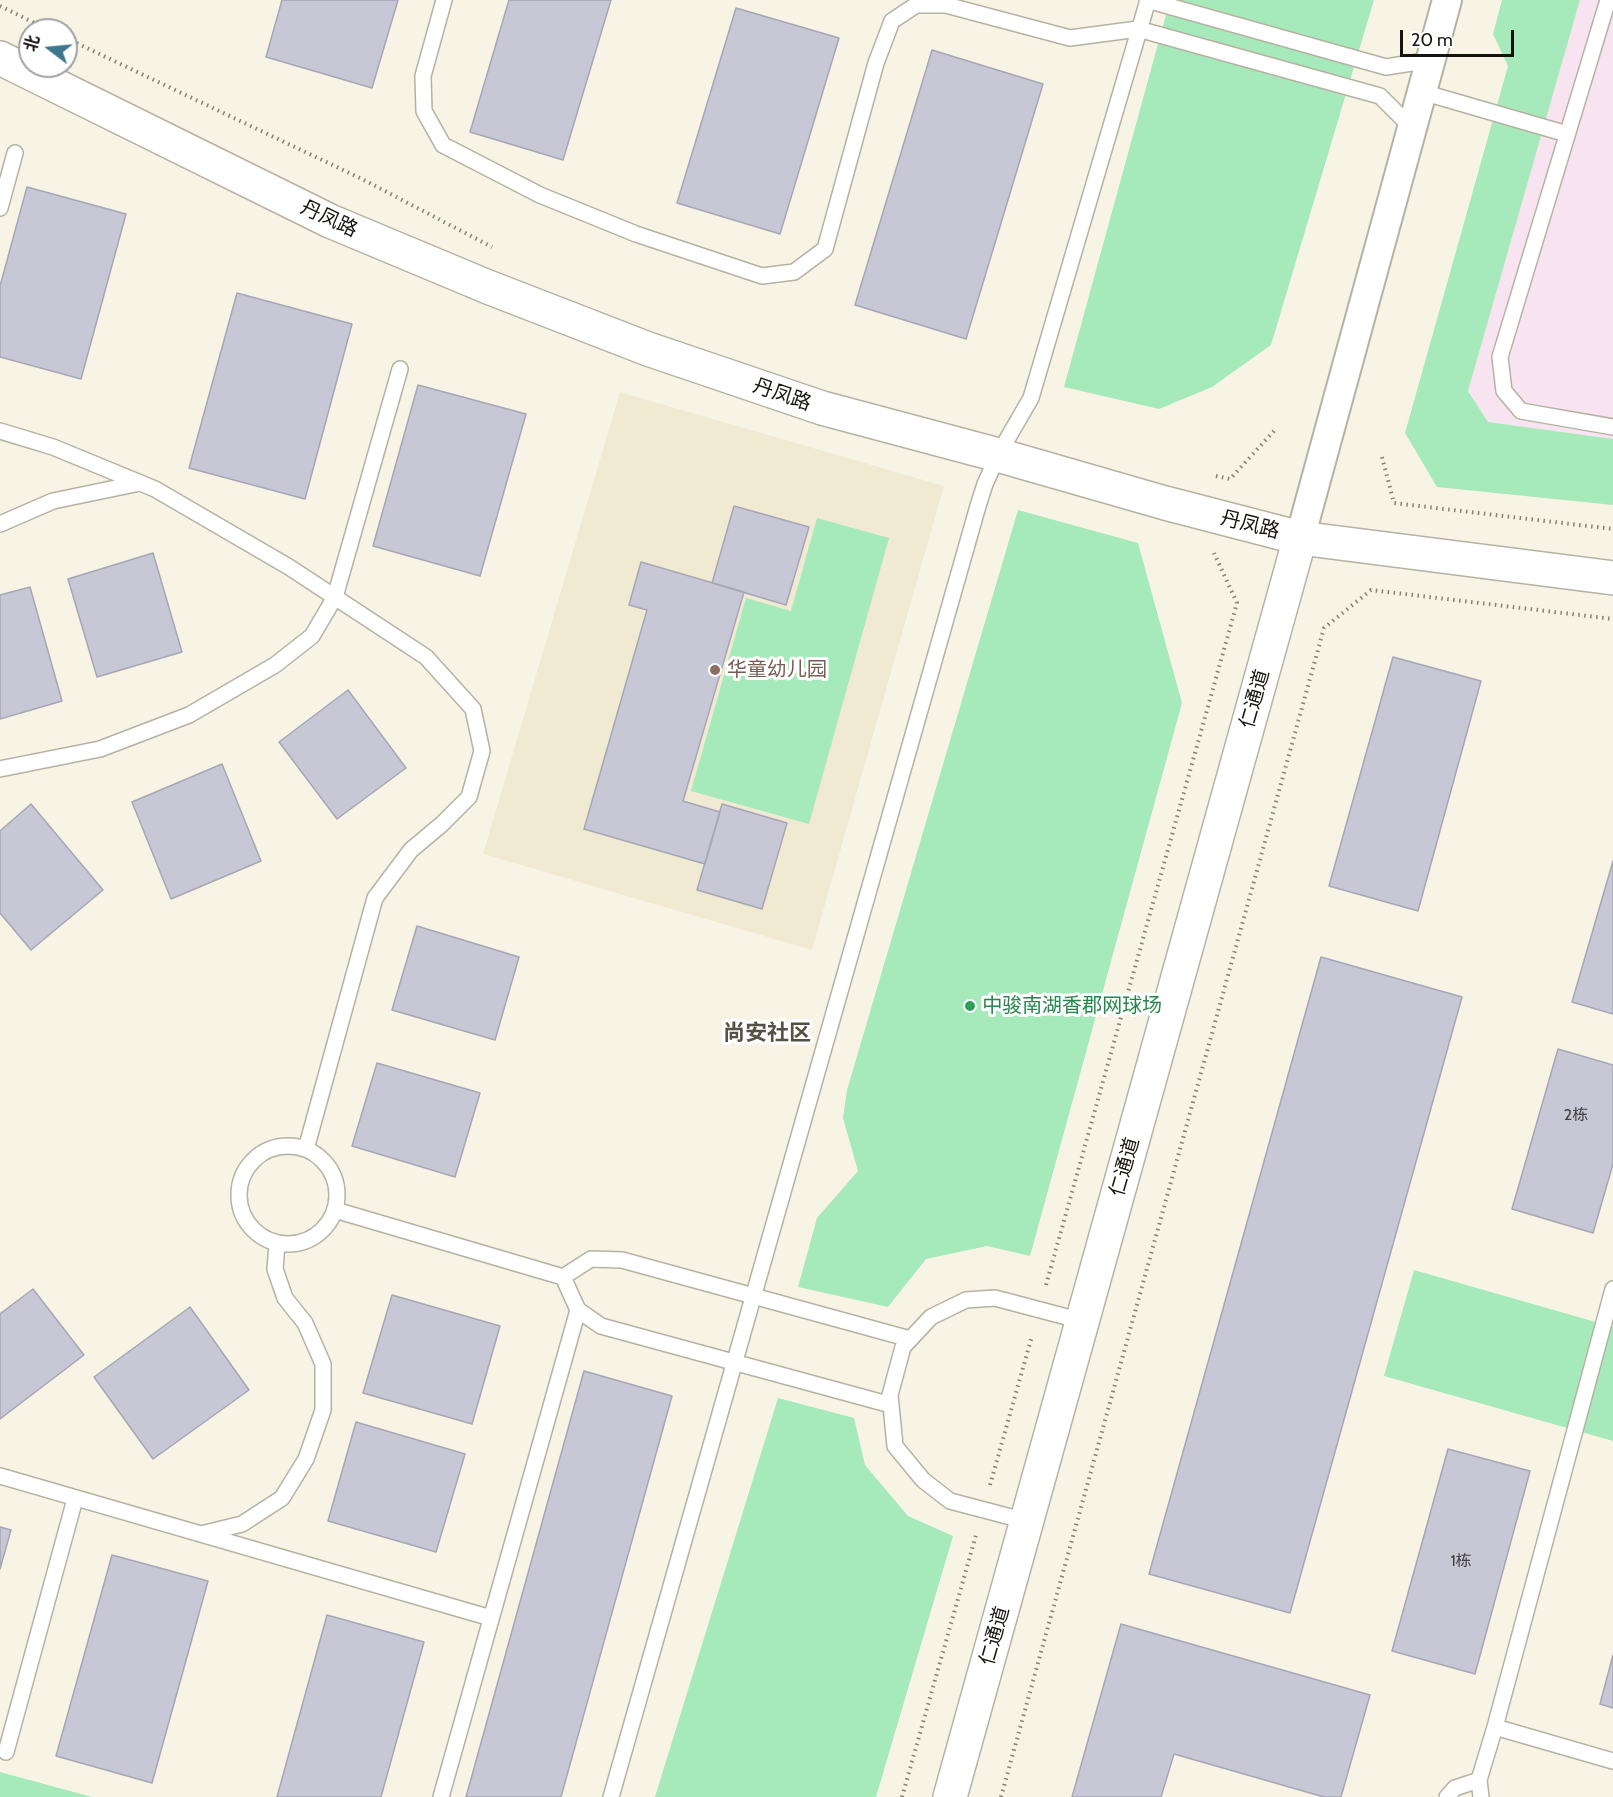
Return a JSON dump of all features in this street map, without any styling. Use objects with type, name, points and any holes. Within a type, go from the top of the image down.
[{"type":"main road","name":"丹凤路","points":[[0,58],[330,221],[488,287],[648,349],[822,408],[998,455],[1164,503],[1300,538],[1613,578]]},
{"type":"main road","name":"仁通道","points":[[950,1797],[1300,538]]},
{"type":"street","points":[[1300,538],[1447,0]]},
{"type":"lane","points":[[444,0],[423,76],[424,111],[443,145],[540,195],[625,230],[762,276],[794,272],[825,249],[876,63],[892,21],[916,5],[946,5],[1070,38],[1138,28],[1380,96],[1412,128]]},
{"type":"lane","points":[[610,1797],[978,506],[998,455],[1031,398],[1147,0],[1386,67],[1431,60]]},
{"type":"lane","points":[[1608,0],[1500,357],[1504,391],[1521,411],[1613,427]]},
{"type":"lane","points":[[1422,92],[1567,134]]},
{"type":"lane","points":[[0,208],[15,153]]},
{"type":"lane","points":[[0,769],[100,749],[189,715],[275,665],[312,636],[335,597],[400,369]]},
{"type":"lane","points":[[0,431],[53,447],[155,489],[289,567],[426,657],[473,709],[482,751],[469,797],[442,825],[411,850],[375,897],[306,1149]]},
{"type":"lane","points":[[0,524],[53,501],[141,483]]},
{"type":"lane","points":[[291,1146],[306,1149],[320,1158],[330,1170],[337,1185],[337,1202],[333,1217],[323,1230],[309,1240],[293,1244],[277,1244],[262,1237],[250,1227],[246,1220],[239,1196],[241,1180],[249,1166],[260,1154],[275,1148],[291,1146]]},
{"type":"lane","points":[[335,1210],[563,1277],[591,1259],[622,1260],[910,1339]]},
{"type":"lane","points":[[201,1534],[242,1524],[282,1498],[306,1460],[323,1410],[323,1364],[305,1323],[285,1298],[275,1269],[277,1244]]},
{"type":"lane","points":[[563,1277],[578,1310],[601,1326],[891,1405]]},
{"type":"lane","points":[[1481,1797],[1479,1780],[1613,1289]]},
{"type":"lane","points":[[1026,1521],[950,1500],[923,1480],[896,1446],[890,1395],[903,1347],[931,1317],[966,1300],[995,1298],[1082,1321]]},
{"type":"lane","points":[[441,1797],[578,1310]]},
{"type":"lane","points":[[0,1476],[491,1618]]},
{"type":"lane","points":[[6,1752],[75,1499]]},
{"type":"lane","points":[[1495,1726],[1613,1761]]},
{"type":"lane","points":[[1447,1797],[1455,1788],[1479,1780]]},
{"type":"path","points":[[0,6],[24,18]]},
{"type":"path","points":[[78,44],[364,180],[498,249]]},
{"type":"path","points":[[1207,474],[1230,479],[1274,431]]},
{"type":"path","points":[[1382,457],[1394,502],[1613,529]]},
{"type":"path","points":[[902,1797],[1237,603],[1214,551]]},
{"type":"path","points":[[1001,1797],[1324,628],[1371,590],[1613,619]]},
{"type":"shaded area","points":[[1580,0],[1613,0],[1613,439],[1488,422],[1468,391]]},
{"type":"shaded area","name":"华童幼儿园","points":[[620,392],[944,486],[812,950],[483,854]]},
{"type":"green space","points":[[1170,0],[1374,0],[1271,345],[1212,387],[1159,409],[1064,387]]},
{"type":"green space","points":[[1502,0],[1580,0],[1468,391],[1488,422],[1613,439],[1613,505],[1437,487],[1405,433],[1508,66],[1493,34]]},
{"type":"green space","points":[[1018,510],[1138,543],[1182,703],[1030,1256],[987,1246],[926,1259],[888,1307],[798,1287],[817,1218],[858,1171],[843,1118],[847,1090]]},
{"type":"green space","points":[[817,518],[889,538],[809,824],[691,791],[746,598],[791,611]]},
{"type":"green space","points":[[1414,1270],[1613,1327],[1613,1441],[1384,1376]]},
{"type":"green space","points":[[778,1398],[854,1418],[865,1465],[908,1516],[953,1536],[876,1797],[655,1797]]},
{"type":"green space","points":[[0,1772],[92,1797],[0,1797]]},
{"type":"building","points":[[282,0],[398,0],[372,88],[266,57]]},
{"type":"building","points":[[509,0],[611,0],[563,160],[470,132]]},
{"type":"building","points":[[736,8],[839,38],[780,234],[677,203]]},
{"type":"building","points":[[932,50],[1043,84],[966,339],[855,305]]},
{"type":"building","points":[[27,187],[126,214],[81,379],[0,357],[0,286]]},
{"type":"building","points":[[237,293],[352,324],[305,499],[189,468]]},
{"type":"building","points":[[418,385],[526,414],[480,576],[373,546]]},
{"type":"building","points":[[734,506],[809,527],[786,605],[712,583]]},
{"type":"building","points":[[153,553],[182,652],[97,677],[68,579]]},
{"type":"building","points":[[641,562],[744,592],[683,801],[720,812],[705,864],[584,829],[647,610],[629,605]]},
{"type":"building","points":[[30,587],[62,701],[0,719],[0,595]]},
{"type":"building","points":[[1393,657],[1481,681],[1418,911],[1329,886]]},
{"type":"building","points":[[348,690],[406,768],[337,819],[279,742]]},
{"type":"building","points":[[222,764],[261,861],[171,899],[132,802]]},
{"type":"building","points":[[31,804],[103,890],[31,950],[0,913],[0,831]]},
{"type":"building","points":[[722,804],[787,823],[762,909],[697,890]]},
{"type":"building","points":[[1613,861],[1613,1014],[1572,1002]]},
{"type":"building","points":[[417,926],[519,957],[495,1040],[392,1010]]},
{"type":"building","points":[[1321,957],[1462,997],[1290,1613],[1149,1574]]},
{"type":"building","points":[[1558,1049],[1613,1065],[1613,1164],[1593,1233],[1512,1209]]},
{"type":"building","points":[[377,1063],[480,1093],[455,1177],[352,1146]]},
{"type":"building","points":[[33,1289],[84,1355],[0,1419],[0,1314]]},
{"type":"building","points":[[392,1295],[500,1326],[472,1424],[363,1393]]},
{"type":"building","points":[[190,1307],[249,1390],[153,1459],[94,1377]]},
{"type":"building","points":[[584,1371],[672,1396],[561,1797],[466,1797]]},
{"type":"building","points":[[356,1422],[465,1454],[436,1552],[328,1521]]},
{"type":"building","points":[[1448,1449],[1530,1471],[1475,1674],[1392,1651]]},
{"type":"building","points":[[0,1527],[11,1530],[0,1569]]},
{"type":"building","points":[[112,1555],[208,1581],[152,1783],[56,1756]]},
{"type":"building","points":[[327,1615],[424,1642],[381,1797],[277,1797]]},
{"type":"building","points":[[1121,1624],[1370,1695],[1341,1797],[1324,1797],[1174,1754],[1161,1797],[1072,1797]]},
{"type":"building","points":[[1613,1655],[1613,1708],[1600,1704]]},
{"type":"place","name":"华童幼儿园","points":[[715,670]]},
{"type":"place","name":"中骏南湖香郡网球场","points":[[970,1006]]},
{"type":"district","name":"尚安社区","points":[[767,1034]]}]
